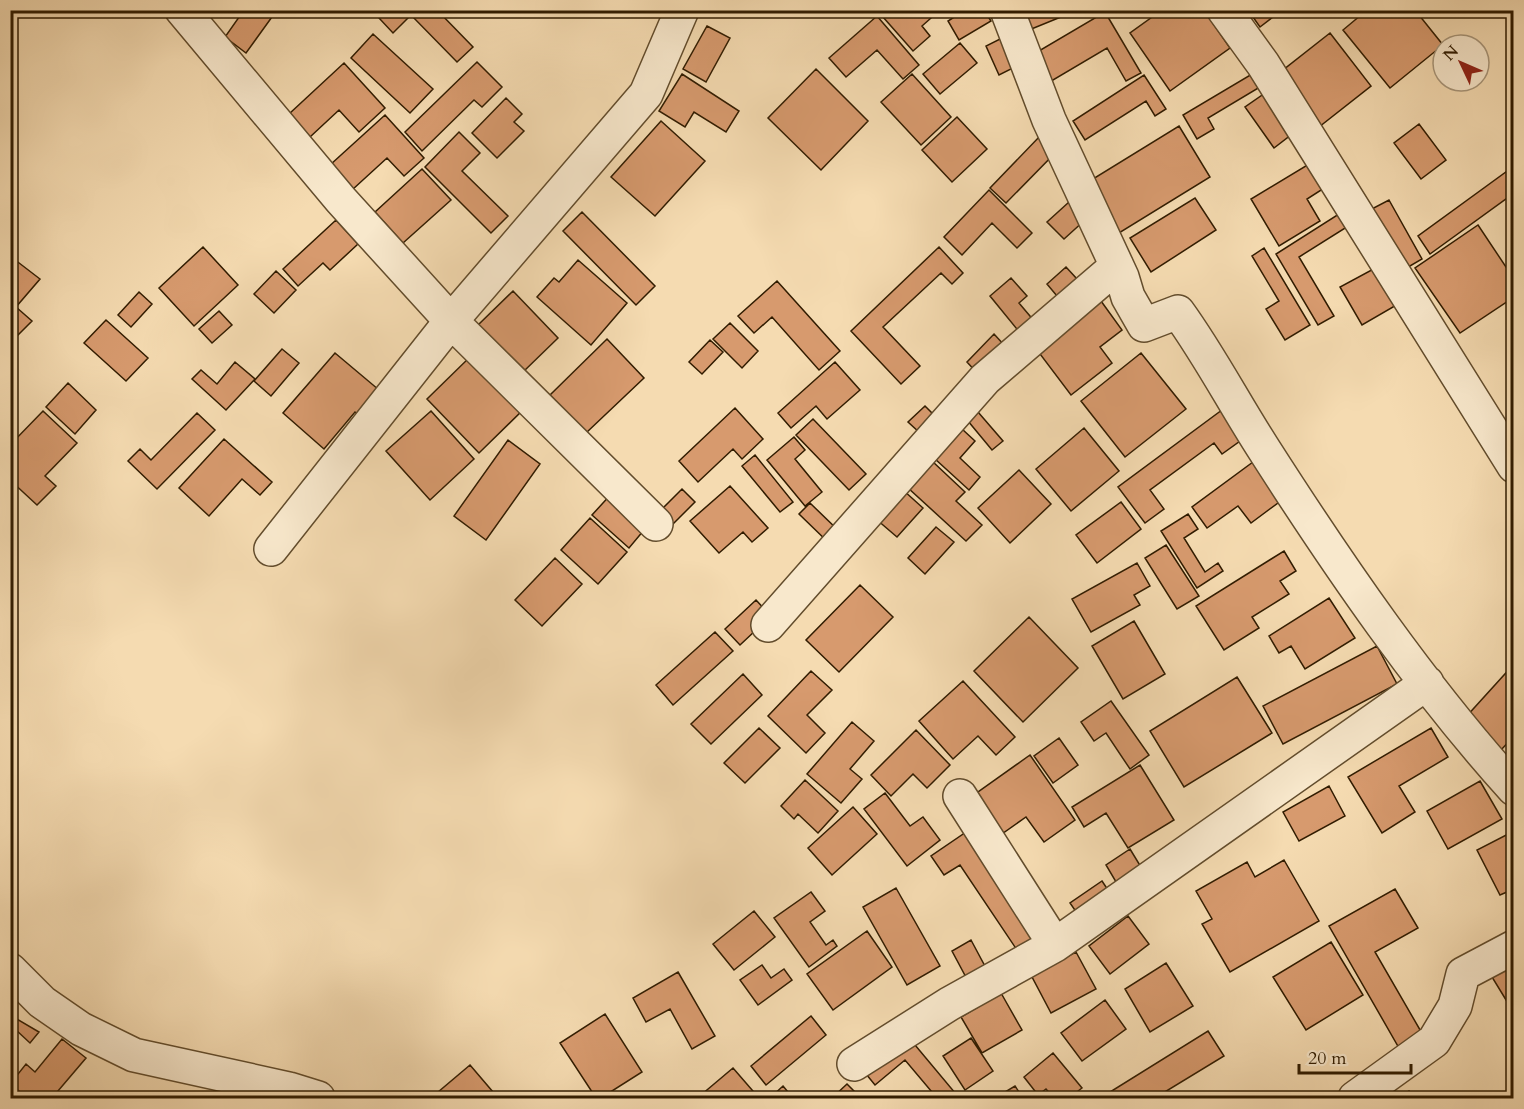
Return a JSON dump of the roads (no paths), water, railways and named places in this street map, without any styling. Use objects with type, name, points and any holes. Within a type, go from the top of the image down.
[{"type":"street","points":[[182,10],[341,200],[452,321],[656,524]]},
{"type":"street","points":[[271,549],[452,321],[646,94],[682,10]]},
{"type":"street","points":[[1007,10],[1049,120],[1117,266],[1128,297],[1144,325],[1178,312],[1264,451],[1427,683],[1508,770]]},
{"type":"street","points":[[1224,10],[1263,64],[1514,466]]},
{"type":"street","points":[[768,625],[985,379],[1117,266]]},
{"type":"street","points":[[854,1064],[949,1004],[1055,945],[1427,683]]},
{"type":"street","points":[[960,796],[1055,945]]},
{"type":"street","points":[[1355,1098],[1434,1041],[1455,1006],[1463,974],[1514,946]]},
{"type":"street","points":[[10,970],[42,1002],[81,1029],[134,1054],[289,1089],[318,1098]]}]
